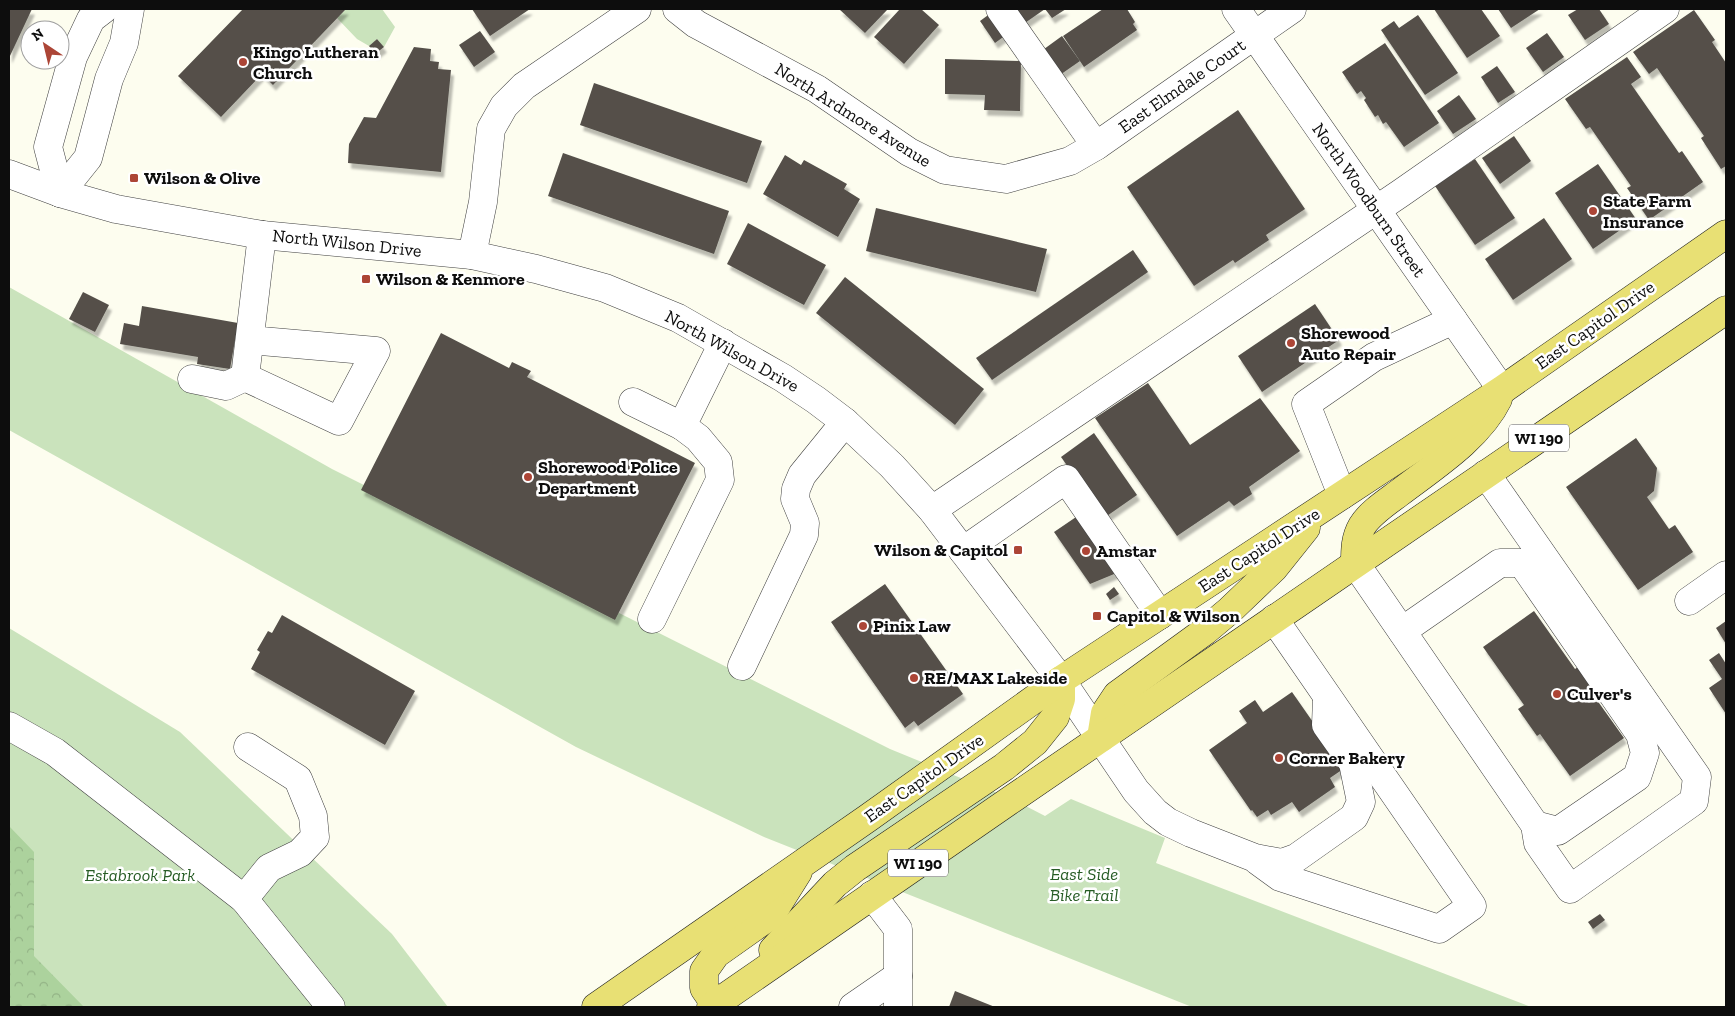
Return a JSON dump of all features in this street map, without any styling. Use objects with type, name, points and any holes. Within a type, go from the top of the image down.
[{"type":"main road","name":"East Capitol Drive","points":[[596,1007],[804,863],[1061,680],[1502,390],[1726,234]]},
{"type":"main road","name":"WI 190","points":[[720,1002],[872,894],[1726,310]]},
{"type":"main road","points":[[1355,564],[1356,544],[1363,524],[1390,500],[1471,436],[1492,412],[1502,390]]},
{"type":"main road","points":[[1101,738],[1105,713],[1117,695],[1205,631],[1230,610],[1274,568],[1331,502]]},
{"type":"main road","points":[[804,863],[771,915],[716,954],[704,971],[704,988],[720,1002],[834,884],[1004,767],[1036,742],[1055,717],[1061,699],[1061,680]]},
{"type":"street","points":[[60,193],[48,147],[73,57],[91,20],[104,9]]},
{"type":"street","points":[[60,193],[88,158],[109,79],[124,44],[130,9]]},
{"type":"street","points":[[472,255],[482,202],[491,129],[504,106],[524,86],[636,9]]},
{"type":"street","name":"North Ardmore Avenue","points":[[677,9],[696,24],[817,89],[909,152],[945,170],[1006,178],[1070,160]]},
{"type":"street","points":[[1000,9],[1096,146]]},
{"type":"street","name":"North Woodburn Street","points":[[1236,9],[1502,390]]},
{"type":"street","name":"East Elmdale Court","points":[[1070,160],[1096,146],[1292,9]]},
{"type":"street","points":[[932,510],[1375,210],[1664,9]]},
{"type":"street","name":"North Wilson Drive","points":[[9,174],[60,193],[116,209],[262,235],[472,255],[536,269],[605,288],[678,318],[783,378],[845,422],[912,487],[932,510],[1061,680],[1136,790],[1168,822],[1191,834],[1255,858]]},
{"type":"street","points":[[245,377],[262,235]]},
{"type":"street","points":[[1331,502],[1306,404],[1374,357],[1453,320]]},
{"type":"street","points":[[245,377],[339,421],[376,351],[250,340]]},
{"type":"street","points":[[682,426],[723,343]]},
{"type":"street","points":[[192,379],[226,386],[245,377]]},
{"type":"street","points":[[633,402],[682,426],[698,438],[718,462],[720,480],[652,619]]},
{"type":"street","points":[[742,666],[804,535],[805,523],[795,499],[796,489],[802,475],[845,422]]},
{"type":"street","points":[[1486,474],[1528,553],[1640,734],[1645,753],[1637,777],[1558,831],[1535,825]]},
{"type":"street","points":[[963,551],[1066,479],[1160,615]]},
{"type":"street","points":[[1402,631],[1500,563],[1528,553]]},
{"type":"street","points":[[1355,564],[1535,825],[1538,843],[1570,890],[1694,801],[1697,777],[1528,553]]},
{"type":"street","points":[[1689,601],[1726,575]]},
{"type":"street","points":[[1255,858],[1280,877],[1439,929],[1472,906],[1274,620]]},
{"type":"street","points":[[1255,858],[1282,862],[1296,858],[1354,817],[1360,802],[1353,763],[1326,725],[1327,697]]},
{"type":"street","points":[[9,726],[55,752],[244,899],[330,1007]]},
{"type":"street","points":[[244,899],[269,868],[300,852],[314,837],[313,816],[298,779],[248,747]]},
{"type":"street","points":[[872,894],[898,929],[898,1007]]},
{"type":"street","points":[[853,1007],[898,976]]},
{"type":"green space","points":[[346,9],[382,9],[395,27],[384,47],[377,39],[369,46],[357,39],[337,18]]},
{"type":"green space","name":"East Side Bike Trail","points":[[9,287],[332,469],[890,749],[1012,799],[1045,816],[1071,799],[1165,838],[1156,863],[1531,1007],[1192,1007],[764,837],[576,747],[9,430]]},
{"type":"green space","name":"Estabrook Park","points":[[9,628],[180,732],[392,934],[448,1007],[9,1007]]},
{"type":"green space","points":[[9,826],[34,852],[34,956],[84,1007],[9,1007]]},
{"type":"building","points":[[9,9],[32,9],[27,20],[20,20],[20,35],[9,58]]},
{"type":"building","name":"Kingo Lutheran Church","points":[[243,9],[346,9],[273,85],[262,74],[221,117],[178,76]]},
{"type":"building","points":[[472,9],[530,9],[490,36]]},
{"type":"building","points":[[839,9],[888,9],[865,33]]},
{"type":"building","points":[[900,9],[921,9],[939,25],[904,64],[874,37]]},
{"type":"building","points":[[1011,9],[1045,9],[1022,25]]},
{"type":"building","points":[[1045,9],[1066,9],[1052,18]]},
{"type":"building","points":[[1103,9],[1127,9],[1135,22],[1133,24],[1137,30],[1084,67],[1063,36]]},
{"type":"building","points":[[1434,9],[1481,9],[1500,36],[1467,58]]},
{"type":"building","points":[[1498,9],[1540,9],[1511,28]]},
{"type":"building","points":[[1578,9],[1599,9],[1609,24],[1585,40],[1568,15]]},
{"type":"building","points":[[1694,10],[1715,40],[1712,42],[1726,63],[1726,166],[1721,169],[1701,138],[1704,136],[1657,68],[1649,74],[1633,52]]},
{"type":"building","points":[[991,13],[1006,35],[995,43],[980,21]]},
{"type":"building","points":[[1418,15],[1458,73],[1425,95],[1381,30],[1394,21],[1399,28]]},
{"type":"building","points":[[480,31],[495,52],[474,67],[459,45]]},
{"type":"building","points":[[1547,33],[1564,57],[1543,72],[1526,48]]},
{"type":"building","points":[[1062,36],[1080,61],[1057,77],[1040,52]]},
{"type":"building","points":[[377,39],[384,47],[375,54],[369,46]]},
{"type":"building","points":[[1385,43],[1439,123],[1404,147],[1386,122],[1383,124],[1378,115],[1375,117],[1364,100],[1366,98],[1361,91],[1357,94],[1342,72]]},
{"type":"building","points":[[414,47],[431,49],[430,61],[439,62],[438,69],[451,70],[441,172],[348,163],[349,144],[364,117],[376,118]]},
{"type":"building","points":[[1627,57],[1641,77],[1631,84],[1679,153],[1682,151],[1703,182],[1649,220],[1627,188],[1631,186],[1590,127],[1586,129],[1565,99]]},
{"type":"building","points":[[945,59],[1021,61],[1020,111],[984,110],[985,95],[945,94]]},
{"type":"building","points":[[1497,66],[1515,92],[1498,103],[1481,77]]},
{"type":"building","points":[[594,83],[762,141],[747,183],[580,125]]},
{"type":"building","points":[[1459,95],[1476,119],[1453,134],[1437,111]]},
{"type":"building","points":[[1238,110],[1305,209],[1266,235],[1269,240],[1235,263],[1233,260],[1194,286],[1127,187]]},
{"type":"building","points":[[1514,136],[1531,161],[1500,184],[1482,158]]},
{"type":"building","points":[[563,153],[729,211],[714,254],[548,196]]},
{"type":"building","points":[[785,155],[801,165],[804,160],[847,184],[844,189],[860,199],[838,237],[763,194]]},
{"type":"building","points":[[1475,159],[1515,218],[1475,245],[1435,186]]},
{"type":"building","points":[[1598,164],[1636,219],[1593,249],[1555,193]]},
{"type":"building","points":[[876,208],[1047,249],[1036,292],[866,251]]},
{"type":"building","points":[[1544,218],[1572,259],[1513,300],[1485,259]]},
{"type":"building","points":[[748,223],[826,265],[804,305],[727,264]]},
{"type":"building","points":[[1133,250],[1148,272],[992,380],[976,358]]},
{"type":"building","points":[[845,277],[984,389],[955,425],[816,313]]},
{"type":"building","points":[[83,292],[109,305],[95,332],[69,319]]},
{"type":"building","points":[[1315,304],[1339,340],[1262,392],[1238,356]]},
{"type":"building","points":[[142,306],[238,323],[230,369],[197,364],[198,357],[120,344],[124,323],[139,326]]},
{"type":"building","name":"Shorewood Police Department","points":[[441,333],[509,368],[512,362],[531,371],[527,377],[695,463],[615,620],[361,490]]},
{"type":"building","points":[[1148,383],[1190,445],[1260,398],[1300,451],[1249,487],[1252,494],[1234,506],[1229,501],[1177,536],[1095,418]]},
{"type":"building","points":[[1094,433],[1137,495],[1104,518],[1061,457]]},
{"type":"building","points":[[1636,438],[1657,468],[1654,491],[1647,497],[1669,529],[1675,525],[1693,552],[1638,590],[1566,487]]},
{"type":"building","points":[[1079,515],[1119,572],[1090,584],[1054,532]]},
{"type":"building","points":[[885,584],[963,694],[918,726],[914,721],[905,728],[831,622]]},
{"type":"building","points":[[1114,587],[1119,594],[1110,600],[1106,594]]},
{"type":"building","name":"Culver's","points":[[1534,611],[1575,669],[1582,664],[1602,691],[1594,696],[1624,738],[1570,776],[1540,734],[1537,736],[1518,709],[1524,705],[1483,647]]},
{"type":"building","points":[[282,615],[415,691],[385,745],[251,669],[260,652],[257,650],[268,631],[272,633]]},
{"type":"building","points":[[1726,621],[1726,644],[1716,628]]},
{"type":"building","points":[[1719,653],[1726,664],[1726,714],[1709,688],[1722,679],[1709,660]]},
{"type":"building","name":"Corner Bakery","points":[[1292,692],[1315,725],[1349,765],[1330,778],[1335,787],[1299,812],[1292,802],[1271,815],[1268,810],[1257,817],[1209,750],[1247,723],[1239,711],[1255,700],[1263,712]]},
{"type":"building","points":[[1600,914],[1605,920],[1593,929],[1588,922]]},
{"type":"building","points":[[955,991],[995,1007],[949,1007]]},
{"type":"place","name":"Kingo Lutheran Church","points":[[243,62]]},
{"type":"place","name":"Wilson & Olive","points":[[134,178]]},
{"type":"place","name":"State Farm Insurance","points":[[1593,211]]},
{"type":"place","name":"Wilson & Kenmore","points":[[366,279]]},
{"type":"place","name":"Shorewood Auto Repair","points":[[1291,343]]},
{"type":"place","name":"Shorewood Police Department","points":[[528,477]]},
{"type":"place","name":"Wilson & Capitol","points":[[1018,550]]},
{"type":"place","name":"Amstar","points":[[1086,551]]},
{"type":"place","name":"Capitol & Wilson","points":[[1097,616]]},
{"type":"place","name":"Pinix Law","points":[[863,626]]},
{"type":"place","name":"RE/MAX Lakeside","points":[[914,678]]},
{"type":"place","name":"Culver's","points":[[1557,694]]},
{"type":"place","name":"Corner Bakery","points":[[1279,758]]}]
